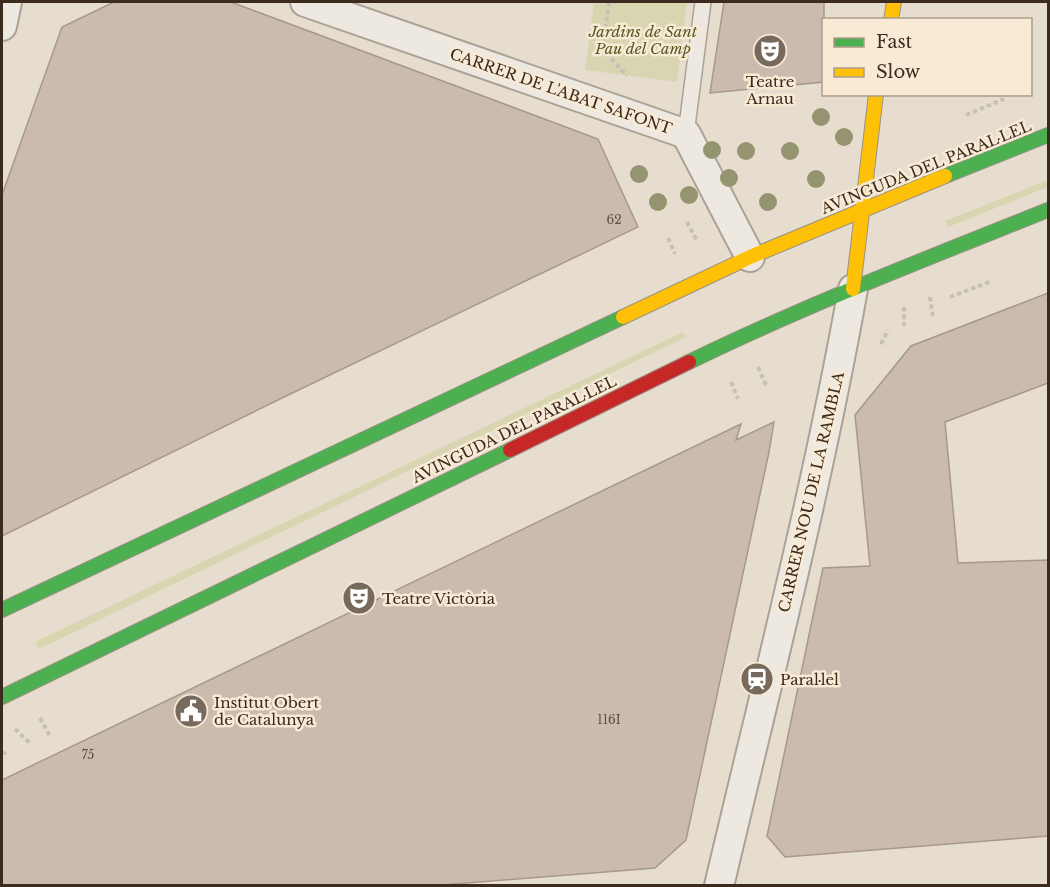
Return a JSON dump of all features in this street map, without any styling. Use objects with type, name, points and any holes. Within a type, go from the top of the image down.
[{"type":"main road","points":[[891,18],[894,2]]},
{"type":"main road","name":"CARRER NOU DE LA RAMBLA","points":[[853,289],[876,96]]},
{"type":"main road","name":"AVINGUDA DEL PARAL·LEL","points":[[2,610],[750,257],[1048,135]]},
{"type":"main road","name":"AVINGUDA DEL PARAL·LEL","points":[[2,697],[743,336],[1048,210]]},
{"type":"street","points":[[2,26],[7,2]]},
{"type":"street","name":"CARRER DE L'ABAT SAFONT","points":[[305,2],[686,134],[750,257]]},
{"type":"street","name":"CARRER NOU DE LA RAMBLA","points":[[719,885],[799,551],[837,380],[853,289]]},
{"type":"lane","points":[[686,134],[703,2]]},
{"type":"path","points":[[609,2],[603,49],[627,76]]},
{"type":"path","points":[[966,115],[1004,99]]},
{"type":"path","points":[[687,222],[698,242]]},
{"type":"path","points":[[950,297],[992,281]]},
{"type":"path","points":[[929,295],[933,316]]},
{"type":"path","points":[[904,305],[904,326]]},
{"type":"path","points":[[881,344],[888,330]]},
{"type":"path","points":[[756,364],[766,386]]},
{"type":"path","points":[[729,378],[738,399]]},
{"type":"path","points":[[37,711],[50,736]]},
{"type":"path","points":[[10,724],[31,744]]},
{"type":"path","points":[[2,754],[9,751]]},
{"type":"green space","name":"Jardins de Sant Pau del Camp","points":[[594,2],[687,2],[677,82],[585,70]]},
{"type":"green space","points":[[1048,180],[1048,187],[948,227],[945,221]]},
{"type":"green space","points":[[683,332],[686,337],[39,649],[35,642]]},
{"type":"building","points":[[114,2],[231,2],[598,139],[638,227],[2,536],[2,195],[62,27]]},
{"type":"building","name":"Teatre Arnau","points":[[724,2],[824,2],[822,82],[710,93]]},
{"type":"building","points":[[1048,293],[1048,383],[945,422],[958,563],[1048,560],[1048,836],[785,857],[767,836],[823,568],[870,566],[855,415],[911,346]]},
{"type":"building","points":[[774,422],[686,840],[655,868],[442,885],[2,885],[2,780],[741,424],[736,440]]},
{"type":"traffic: fast","points":[[945,176],[1048,135]]},
{"type":"traffic: fast","points":[[689,362],[822,302],[1048,210]]},
{"type":"traffic: fast","points":[[2,610],[623,317]]},
{"type":"traffic: fast","points":[[2,697],[510,450]]},
{"type":"traffic: slow","points":[[891,18],[894,2]]},
{"type":"traffic: slow","points":[[853,289],[876,96]]},
{"type":"traffic: slow","points":[[623,317],[750,257],[945,176]]},
{"type":"traffic: jam","points":[[510,450],[689,362]]},
{"type":"place","name":"Teatre Arnau","points":[[770,51]]},
{"type":"place","name":"Teatre Victòria","points":[[359,598]]},
{"type":"place","name":"Paral·lel","points":[[757,679]]},
{"type":"place","name":"Institut Obert de Catalunya","points":[[191,711]]}]
